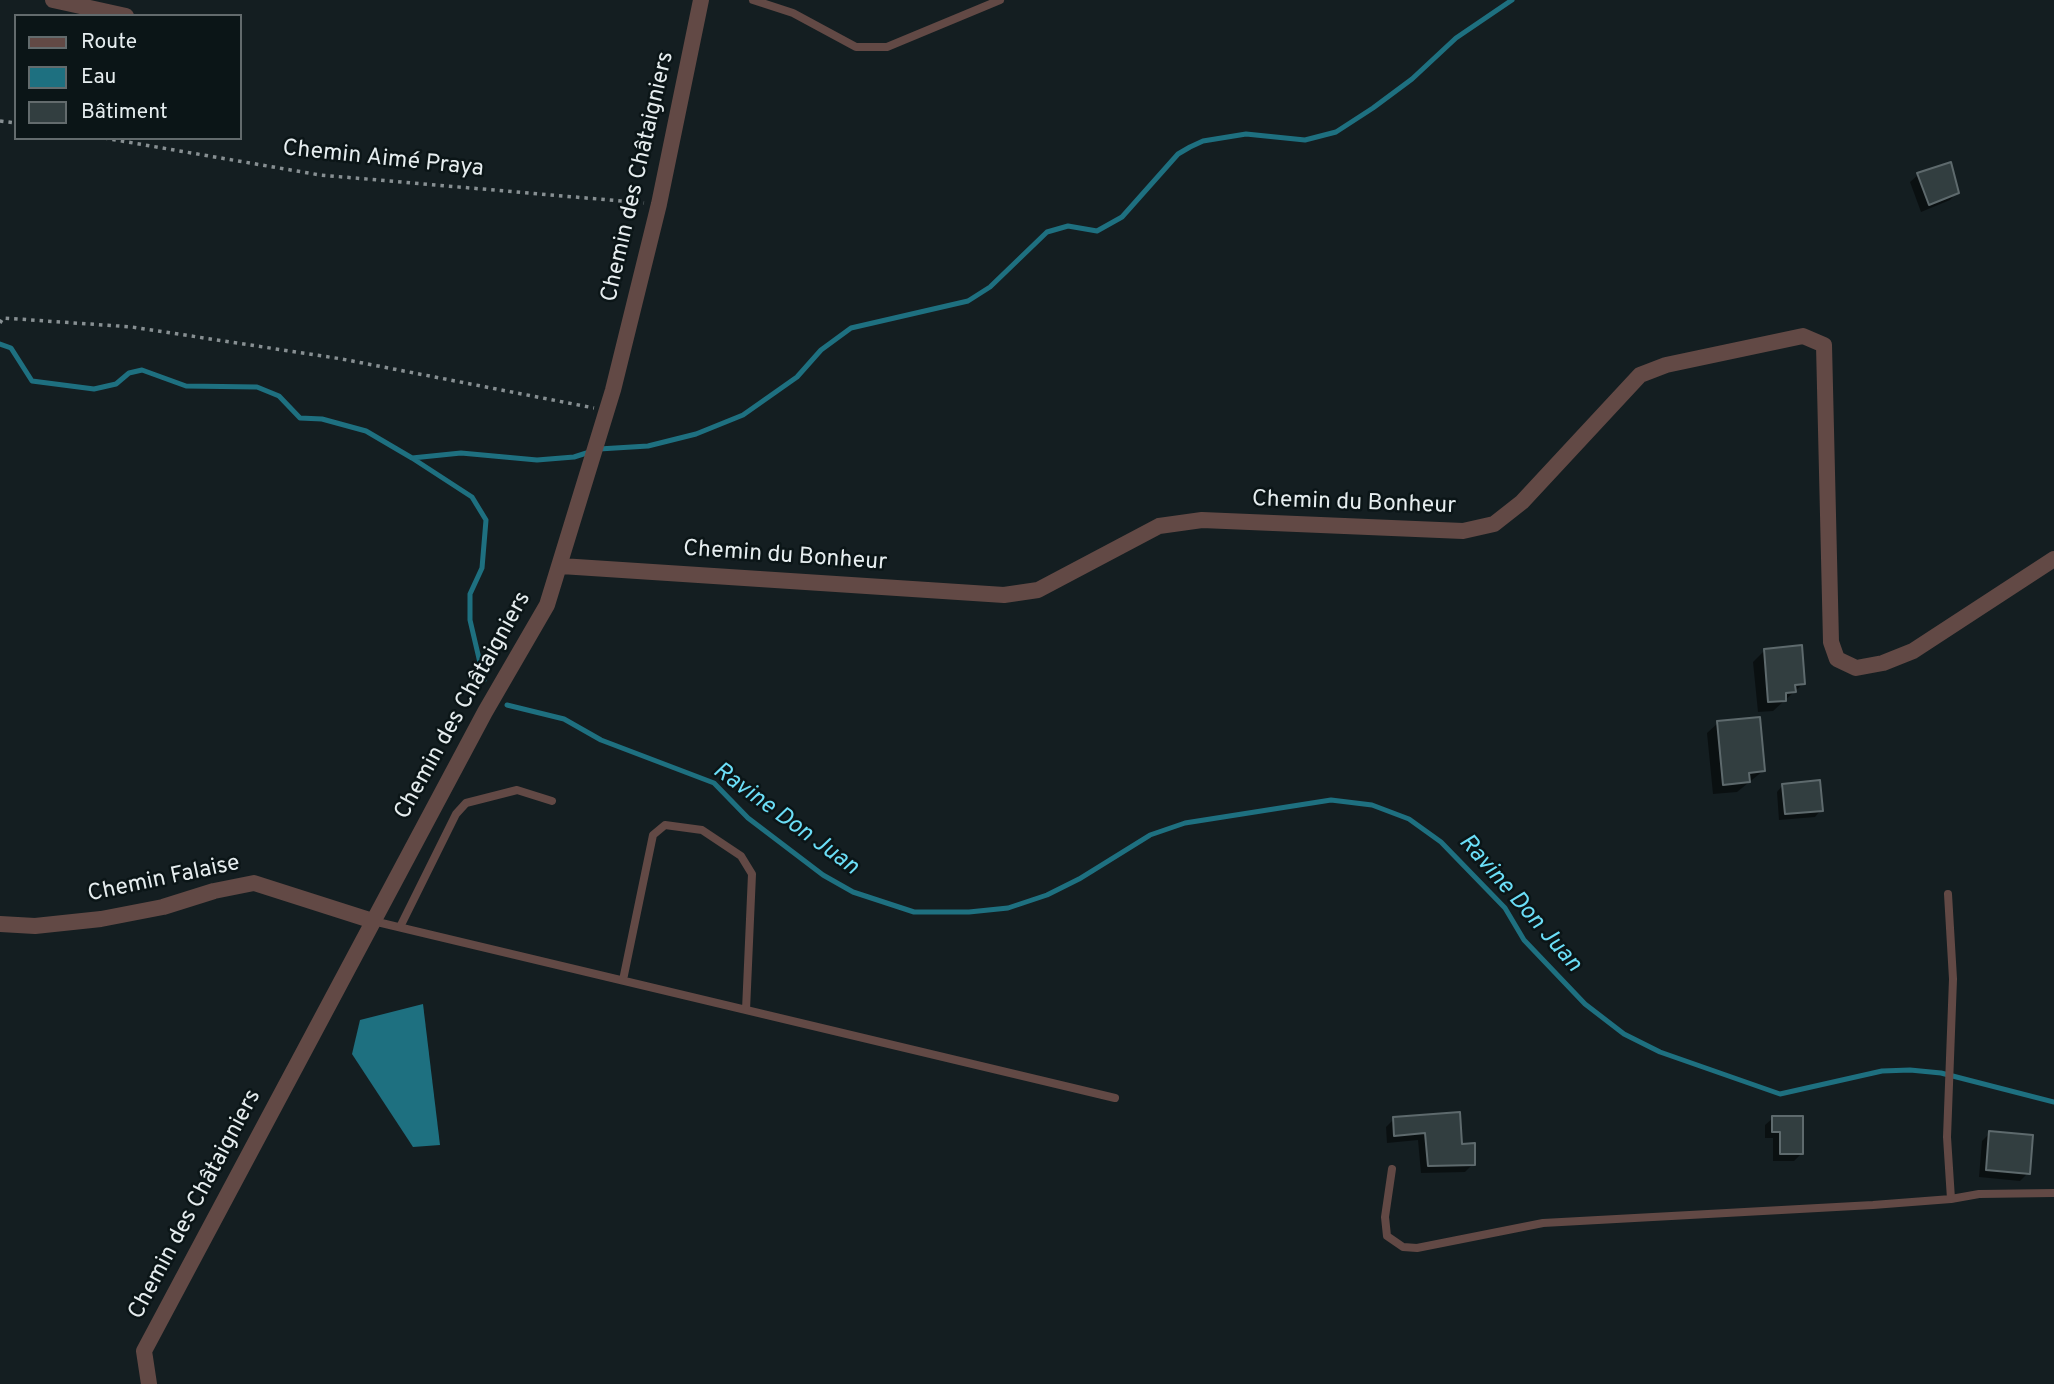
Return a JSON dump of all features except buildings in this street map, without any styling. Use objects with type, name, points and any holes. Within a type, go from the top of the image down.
[{"type":"street","points":[[53,0],[117,14]]},
{"type":"street","name":"Chemin des Châtaigniers","points":[[149,1384],[144,1351],[485,712],[547,605],[561,566],[606,410],[659,204],[701,0]]},
{"type":"street","name":"Chemin du Bonheur","points":[[561,566],[1004,595],[1038,590],[1159,526],[1191,522],[1463,531],[1494,524],[1521,502],[1640,375],[1666,365],[1803,336],[1824,345],[1831,642],[1837,659],[1856,668],[1883,663],[1913,651],[2054,559]]},
{"type":"street","name":"Chemin Falaise","points":[[0,924],[35,926],[101,919],[163,907],[214,891],[254,883],[373,921]]},
{"type":"lane","points":[[753,0],[793,13],[856,47],[887,47],[1000,0]]},
{"type":"lane","points":[[401,927],[456,814],[466,803],[517,790],[552,801]]},
{"type":"lane","points":[[623,980],[653,835],[665,825],[702,830],[741,856],[752,874],[746,1010]]},
{"type":"lane","points":[[1948,894],[1953,979],[1947,1137],[1951,1199]]},
{"type":"lane","points":[[373,921],[1115,1098]]},
{"type":"lane","points":[[1392,1170],[1385,1217],[1387,1236],[1402,1247],[1417,1248],[1542,1223],[1951,1199],[1979,1194],[2054,1193]]},
{"type":"path","name":"Chemin Aimé Praya","points":[[116,140],[320,175],[659,204]]},
{"type":"path","points":[[0,323],[4,318],[132,327],[342,359],[606,410]]},
{"type":"water","points":[[423,1004],[440,1145],[413,1147],[352,1054],[360,1020]]},
{"type":"waterway","points":[[0,344],[11,348],[32,381],[94,389],[116,384],[129,373],[142,370],[186,386],[257,387],[279,396],[300,418],[322,419],[366,431],[412,458],[461,453],[537,460],[574,457],[599,449],[648,446],[696,434],[743,415],[797,377],[821,350],[851,328],[968,301],[990,287],[1047,232],[1068,226],[1097,231],[1122,217],[1178,154],[1203,141],[1246,134],[1305,140],[1336,132],[1412,79],[1456,38],[1512,0]]},
{"type":"waterway","name":"Ravine Don Juan","points":[[412,458],[472,497],[486,520],[482,568],[470,594],[470,620],[484,680]]},
{"type":"waterway","name":"Ravine Don Juan","points":[[507,705],[564,719],[601,740],[714,783],[748,818],[823,875],[853,892],[914,912],[969,912],[1008,908],[1047,895],[1079,879],[1150,835],[1185,823],[1331,800],[1372,805],[1409,819],[1441,842],[1505,908],[1524,940],[1585,1004],[1624,1034],[1660,1052],[1780,1094],[1882,1071],[1910,1070],[1941,1073],[2054,1102]]}]
